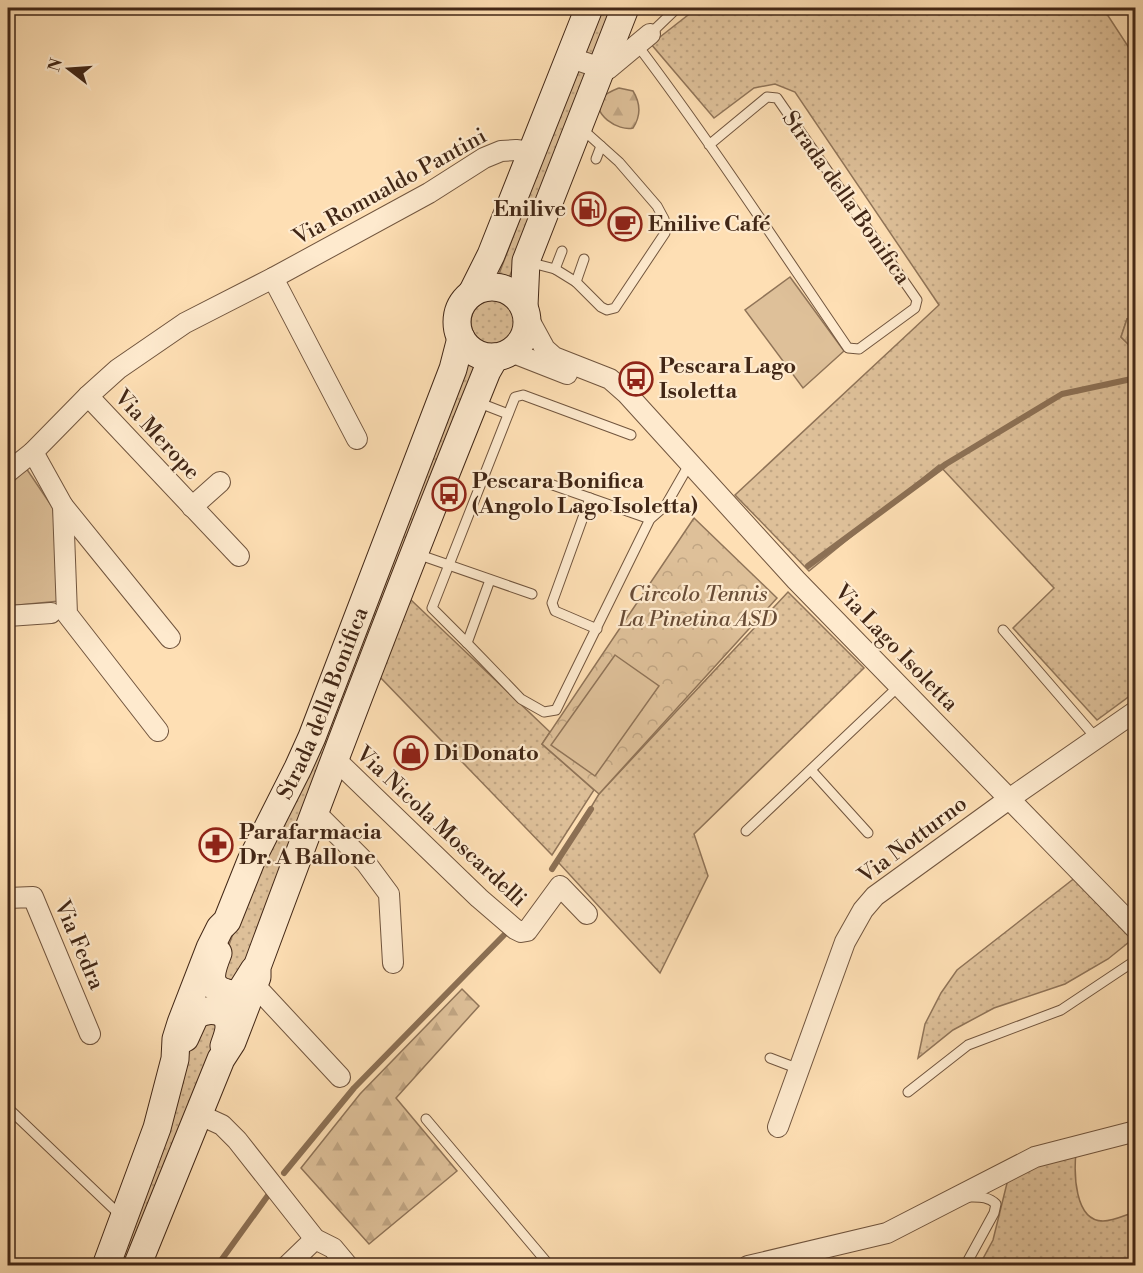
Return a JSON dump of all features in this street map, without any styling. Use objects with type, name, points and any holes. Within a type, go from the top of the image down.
[{"type":"main road","points":[[589,8],[491,255],[472,293],[458,314],[458,331],[461,339],[479,355],[503,355],[525,336],[526,261],[625,8]]},
{"type":"main road","points":[[472,293],[488,287],[497,287],[513,293],[525,311]]},
{"type":"main road","name":"Strada della Bonifica","points":[[106,1266],[157,1128],[175,1059],[176,1039],[210,948],[220,928],[227,921],[251,861],[312,737],[453,369],[461,339]]},
{"type":"main road","name":"Strada della Bonifica","points":[[137,1266],[221,1059],[232,1042],[315,813],[487,371],[503,355]]},
{"type":"main road","points":[[227,921],[227,930],[211,973],[214,986],[225,993],[239,994],[255,977]]},
{"type":"main road","points":[[175,1059],[195,1016],[207,1010],[221,1012],[228,1018],[229,1032],[221,1059]]},
{"type":"street","points":[[567,64],[577,60],[601,68],[611,68],[644,40]]},
{"type":"street","name":"Via Romualdo Pantini","points":[[8,472],[33,452],[118,369],[185,323],[429,193],[484,158],[501,151],[532,152]]},
{"type":"street","points":[[273,278],[357,439]]},
{"type":"street","name":"Via Lago Isoletta","points":[[525,311],[545,349],[554,357],[610,379],[627,394],[796,580],[1136,929]]},
{"type":"street","points":[[503,355],[627,394]]},
{"type":"street","name":"Via Merope","points":[[88,396],[239,556]]},
{"type":"street","points":[[33,452],[63,506],[170,638]]},
{"type":"street","name":"Via Merope","points":[[192,507],[220,482]]},
{"type":"street","points":[[63,506],[67,614],[158,731]]},
{"type":"street","points":[[8,616],[51,613]]},
{"type":"street","name":"Via Notturno","points":[[778,1127],[845,942],[863,910],[875,896],[1136,711]]},
{"type":"street","name":"Via Nicola Moscardelli","points":[[336,760],[479,898],[515,929],[521,932],[527,931],[560,886],[587,914]]},
{"type":"street","name":"Strada della Bonifica","points":[[315,813],[366,863],[389,894],[393,963]]},
{"type":"street","name":"Via Fedra","points":[[8,898],[33,897],[90,1034]]},
{"type":"street","points":[[255,977],[261,992],[340,1077]]},
{"type":"street","points":[[198,1114],[222,1125],[237,1140],[315,1239],[333,1248],[348,1266]]},
{"type":"street","points":[[748,1266],[887,1233],[1035,1157],[1136,1131]]},
{"type":"street","points":[[287,1266],[315,1239]]},
{"type":"lane","points":[[644,40],[677,8]]},
{"type":"lane","name":"Strada della Bonifica","points":[[644,40],[709,145],[848,348],[859,349],[915,308],[916,300],[777,98],[767,97],[709,145]]},
{"type":"lane","points":[[526,261],[555,269],[576,282],[601,307],[611,309],[615,308],[644,258],[665,233],[664,219],[657,206],[601,146],[578,126]]},
{"type":"lane","points":[[596,159],[601,146]]},
{"type":"lane","points":[[555,269],[562,251]]},
{"type":"lane","points":[[576,282],[584,259]]},
{"type":"lane","points":[[631,435],[523,394],[515,397],[432,608],[521,699],[544,712],[556,710],[650,519],[666,505],[690,463]]},
{"type":"lane","points":[[475,402],[508,414]]},
{"type":"lane","points":[[548,483],[650,519]]},
{"type":"lane","points":[[590,498],[552,603],[555,610],[597,628]]},
{"type":"lane","points":[[414,554],[532,594]]},
{"type":"lane","points":[[468,643],[490,580]]},
{"type":"lane","points":[[1003,630],[1096,738]]},
{"type":"lane","points":[[746,831],[900,686]]},
{"type":"lane","points":[[811,770],[868,833]]},
{"type":"lane","points":[[908,1092],[968,1046],[1061,1010],[1136,960]]},
{"type":"lane","points":[[770,1058],[799,1069]]},
{"type":"lane","points":[[8,1108],[124,1219]]},
{"type":"lane","points":[[426,1119],[550,1266]]},
{"type":"lane","points":[[957,1197],[983,1197],[992,1199],[996,1204],[965,1266]]},
{"type":"green space","points":[[600,8],[613,8],[592,60],[581,56]]},
{"type":"green space","points":[[697,8],[1045,8],[1048,11],[1052,8],[1103,8],[1135,57],[1135,317],[1127,319],[1121,337],[1136,351],[1135,692],[1097,720],[1013,628],[1054,588],[939,465],[809,571],[735,495],[939,305],[795,92],[775,84],[754,88],[714,118],[651,44]]},
{"type":"green space","points":[[577,67],[589,71],[509,278],[499,274]]},
{"type":"green space","points":[[619,88],[633,91],[638,101],[639,114],[633,128],[614,124],[607,120],[599,110],[602,98]]},
{"type":"green space","points":[[790,277],[844,351],[803,388],[745,310]]},
{"type":"green space","points":[[493,300],[508,307],[515,322],[508,337],[493,344],[478,337],[471,322],[478,307]]},
{"type":"green space","points":[[1136,317],[1135,351],[1121,337],[1127,319]]},
{"type":"green space","points":[[464,359],[476,364],[243,980],[226,981],[223,962],[231,939]]},
{"type":"green space","points":[[26,468],[53,508],[60,601],[8,606],[8,487]]},
{"type":"green space","name":"Circolo Tennis La Pinetina ASD","points":[[694,518],[777,598],[599,794],[542,744]]},
{"type":"green space","points":[[788,592],[864,668],[694,834],[708,876],[660,973],[558,862],[599,794]]},
{"type":"green space","points":[[410,599],[550,732],[542,744],[594,790],[552,855],[379,676]]},
{"type":"green space","points":[[615,655],[659,686],[595,776],[551,745]]},
{"type":"green space","points":[[1076,877],[1134,938],[1108,959],[1065,984],[994,1008],[953,1030],[918,1058],[925,1024],[941,993],[957,970]]},
{"type":"green space","points":[[462,989],[479,1006],[396,1098],[457,1171],[369,1244],[301,1168],[360,1094]]},
{"type":"green space","points":[[206,1017],[223,1030],[126,1265],[114,1266],[169,1121],[193,1037]]},
{"type":"green space","points":[[1076,1152],[1076,1183],[1081,1204],[1086,1213],[1093,1219],[1103,1221],[1135,1212],[1135,1265],[979,1266],[993,1240],[1008,1179],[1058,1157]]},
{"type":"waterway","points":[[808,566],[946,464],[1062,394],[1136,378]]},
{"type":"waterway","points":[[552,869],[591,809]]},
{"type":"waterway","points":[[284,1173],[354,1088],[506,933]]},
{"type":"waterway","points":[[217,1266],[269,1194]]},
{"type":"place","name":"Enilive","points":[[589,209]]},
{"type":"place","name":"Enilive Café","points":[[625,224]]},
{"type":"place","name":"Pescara Lago Isoletta","points":[[636,379]]},
{"type":"place","name":"Pescara Bonifica (Angolo Lago Isoletta)","points":[[449,494]]},
{"type":"place","name":"Di Donato","points":[[411,753]]},
{"type":"place","name":"Parafarmacia Dr. A Ballone","points":[[216,845]]}]
